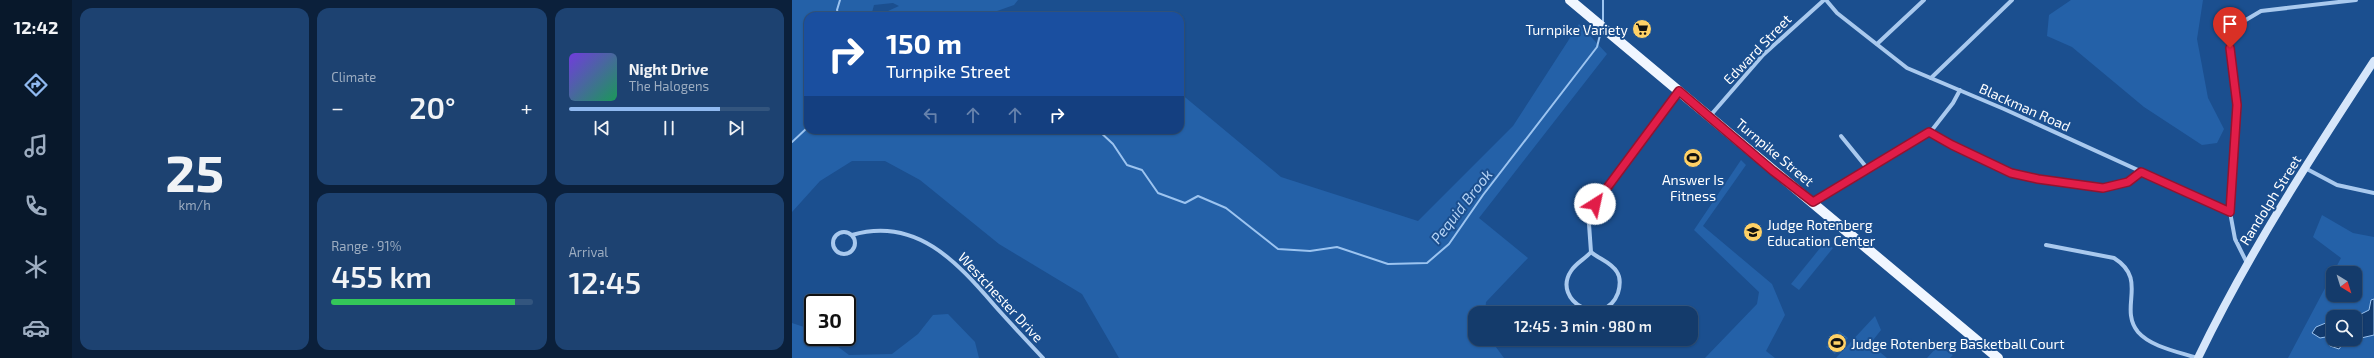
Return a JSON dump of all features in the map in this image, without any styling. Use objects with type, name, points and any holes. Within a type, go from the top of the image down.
[{"type":"main road","name":"Turnpike Street","points":[[1570,0],[1998,358]]},
{"type":"main road","name":"Randolph Street","points":[[2198,358],[2246,263],[2374,61]]},
{"type":"street","name":"Blackman Road","points":[[1825,0],[1837,13],[1907,68],[1960,90],[2230,212]]},
{"type":"street","name":"Edward Street","points":[[1710,116],[1763,55],[1825,0]]},
{"type":"street","points":[[1877,44],[1924,0]]},
{"type":"street","points":[[1931,78],[2012,0]]},
{"type":"street","points":[[2314,0],[2322,4]]},
{"type":"street","points":[[2246,263],[2235,239],[2230,212],[2237,105],[2230,48],[2234,33],[2240,24],[2261,11],[2288,6],[2356,0]]},
{"type":"street","points":[[1813,202],[1867,168],[1929,132],[1953,103],[1960,90]]},
{"type":"street","points":[[1591,252],[1589,224],[1595,204],[1679,91]]},
{"type":"street","points":[[1929,132],[2004,170],[2038,179],[2103,188],[2128,182],[2141,172]]},
{"type":"street","points":[[1841,136],[1867,168]]},
{"type":"street","points":[[2305,168],[2337,185],[2374,192]]},
{"type":"street","name":"Westchester Drive","points":[[852,235],[855,242],[850,253],[843,254],[836,251],[833,243],[836,236],[843,232],[852,235],[869,230],[895,232],[916,238],[932,245],[964,270],[1043,358]]},
{"type":"street","points":[[2046,245],[2114,258],[2123,264],[2131,277],[2133,286],[2130,316],[2139,332],[2158,344],[2198,358]]},
{"type":"street","points":[[1591,252],[1613,267],[1620,278],[1616,297],[1605,308],[1597,311],[1584,310],[1579,306],[1570,297],[1567,285],[1571,270],[1591,252]]},
{"type":"shaded area","points":[[792,0],[1018,0],[1014,5],[994,12],[886,12],[899,6],[893,3],[874,5],[872,12],[804,12],[804,134],[1184,134],[1184,96],[1281,177],[1418,221],[1513,126],[1579,24],[1607,54],[1479,218],[1528,258],[1486,302],[1486,306],[1468,306],[1468,346],[1495,346],[1504,358],[1119,358],[1082,294],[999,244],[920,180],[885,161],[852,161],[820,181],[792,212]]},
{"type":"shaded area","points":[[2071,0],[2203,0],[2197,39],[2208,98],[2224,129],[2217,143],[2202,145],[2144,107],[2072,47],[2047,36],[2049,15]]},
{"type":"shaded area","points":[[1741,160],[1746,165],[1703,226],[1772,284],[1785,315],[1766,351],[1775,358],[1705,358],[1757,304],[1759,292],[1694,230]]},
{"type":"shaded area","points":[[2322,215],[2353,233],[2374,237],[2374,358],[2288,358],[2326,286],[2326,302],[2362,302],[2362,266],[2337,266],[2341,258],[2313,237]]},
{"type":"shaded area","points":[[1825,242],[1833,248],[1799,290],[1791,284]]},
{"type":"shaded area","points":[[2374,299],[2374,335],[2362,338],[2362,314],[2369,310],[2371,300]]},
{"type":"shaded area","points":[[948,314],[975,342],[979,358],[792,358],[792,323],[804,327],[804,346],[837,346],[849,355],[892,354],[918,334],[933,315]]},
{"type":"shaded area","points":[[1875,316],[1881,330],[1870,344],[1887,358],[1836,358]]},
{"type":"shaded area","points":[[2326,323],[2326,337],[2320,338],[2312,333],[2316,327]]},
{"type":"shaded area","name":"Judge Rotenberg Basketball Court","points":[[1839,331],[1848,338],[1835,354],[1826,347]]},
{"type":"shaded area","points":[[1938,346],[1953,355],[1950,358],[1927,358]]},
{"type":"shaded area","points":[[2330,346],[2341,346],[2339,349]]},
{"type":"waterway","points":[[838,12],[840,0]]},
{"type":"waterway","name":"Pequid Brook","points":[[1603,0],[1603,22]]},
{"type":"waterway","name":"Pequid Brook","points":[[1102,134],[1113,144],[1127,165],[1142,170],[1158,193],[1185,203],[1198,196],[1226,208],[1278,249],[1310,251],[1337,247],[1388,264],[1427,263],[1449,244],[1483,195],[1597,47],[1601,31]]},
{"type":"waterway","name":"Pequid Brook","points":[[792,142],[804,131]]},
{"type":"place","name":"Turnpike Variety","points":[[1642,29]]},
{"type":"place","name":"Answer Is Fitness","points":[[1693,158]]},
{"type":"place","name":"Judge Rotenberg Education Center","points":[[1753,232]]},
{"type":"place","name":"Judge Rotenberg Basketball Court","points":[[1837,343]]},
{"type":"route","points":[[1595,204],[1679,91],[1773,171],[1813,202],[1823,194],[1929,132],[1952,145],[2011,173],[2038,179],[2103,188],[2128,182],[2141,172],[2230,212],[2237,105],[2237,94],[2230,48]]}]
